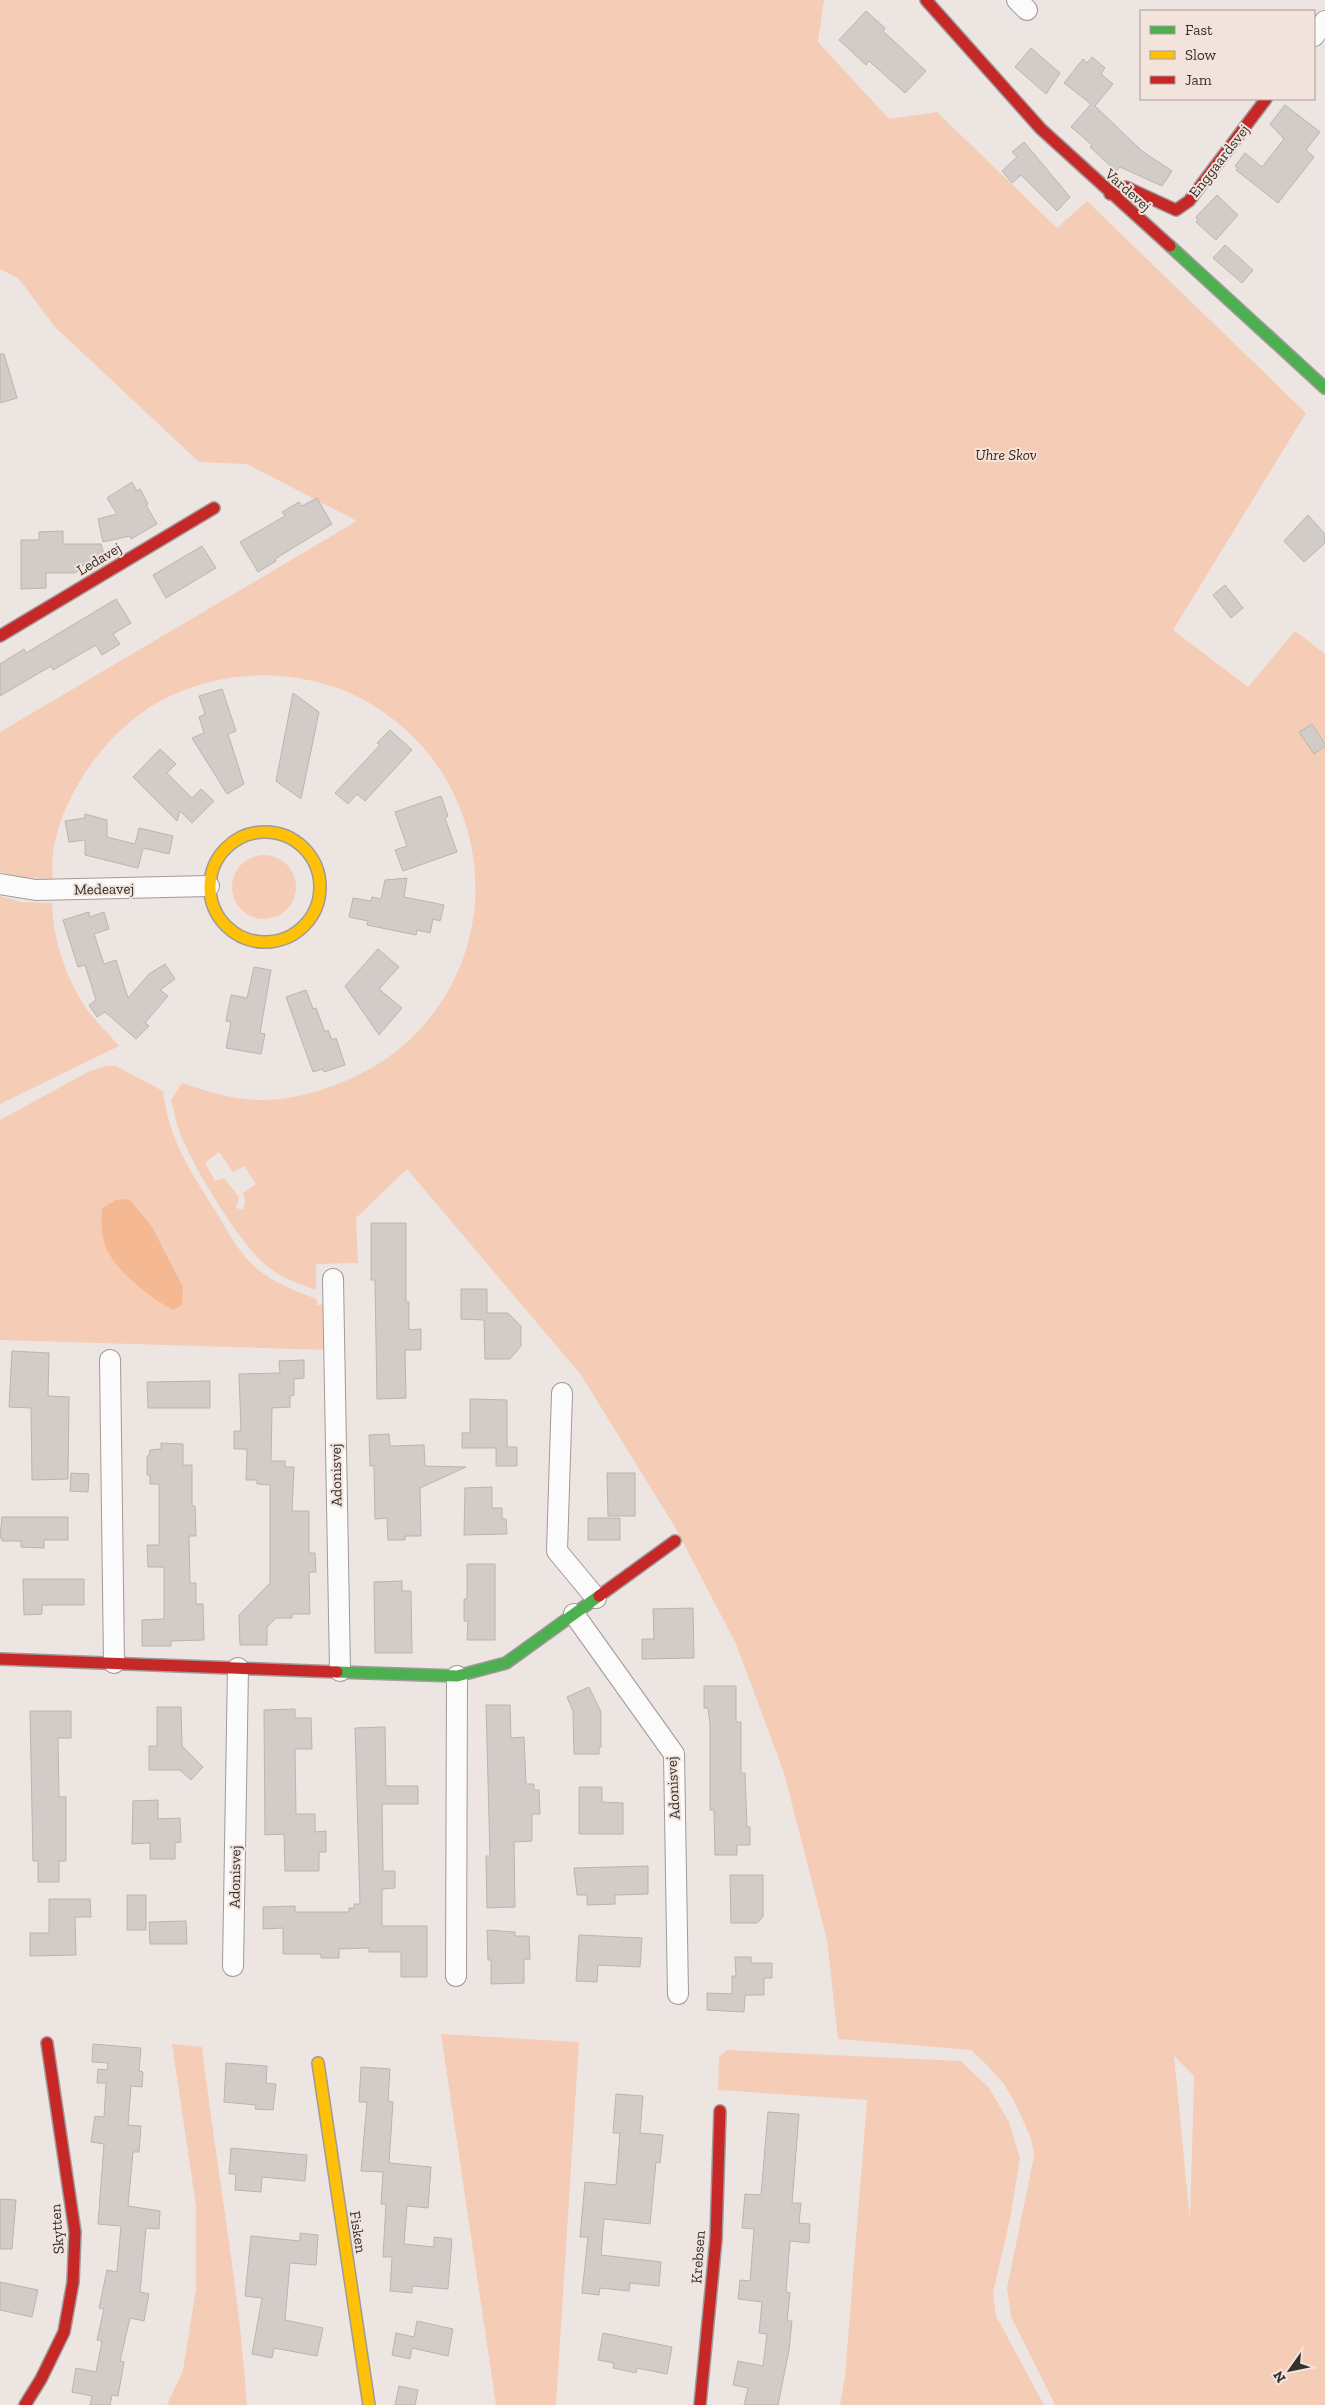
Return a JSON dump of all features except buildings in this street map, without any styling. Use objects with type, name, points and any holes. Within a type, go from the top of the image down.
[{"type":"street","name":"Vardevej","points":[[926,0],[1040,129],[1325,388]]},
{"type":"street","points":[[1315,35],[1325,22]]},
{"type":"street","name":"Enggaardsvej","points":[[1110,194],[1126,187],[1176,210],[1189,201],[1265,100]]},
{"type":"street","name":"Ledavej","points":[[0,636],[214,508]]},
{"type":"street","points":[[255,832],[281,833],[304,847],[318,868],[320,894],[311,918],[292,936],[267,943],[241,938],[224,925],[213,907],[208,886],[215,861],[232,842],[255,832]]},
{"type":"street","name":"Medeavej","points":[[0,884],[36,890],[208,886]]},
{"type":"street","name":"Adonisvej","points":[[333,1279],[340,1671]]},
{"type":"street","points":[[110,1360],[114,1663]]},
{"type":"street","points":[[562,1393],[557,1551],[596,1598]]},
{"type":"street","points":[[0,1659],[457,1676],[506,1663],[675,1541]]},
{"type":"street","name":"Adonisvej","points":[[574,1614],[674,1754],[678,1994]]},
{"type":"street","name":"Adonisvej","points":[[233,1966],[238,1668]]},
{"type":"street","points":[[456,1976],[457,1676]]},
{"type":"street","name":"Skytten","points":[[25,2405],[41,2379],[64,2332],[73,2282],[75,2232],[47,2043]]},
{"type":"street","name":"Fisken","points":[[318,2062],[369,2405]]},
{"type":"street","name":"Krebsen","points":[[700,2405],[716,2239],[720,2111]]},
{"type":"green space","name":"Uhre Skov","points":[[0,0],[824,0],[818,42],[889,119],[937,112],[1057,228],[1087,201],[1306,413],[1173,630],[1248,687],[1295,631],[1325,654],[1325,2405],[1055,2405],[1011,2317],[1007,2288],[1034,2156],[1031,2138],[1014,2101],[1004,2084],[971,2050],[838,2039],[827,1940],[784,1773],[736,1644],[675,1527],[581,1375],[407,1169],[356,1218],[358,1263],[316,1264],[316,1290],[279,1274],[257,1257],[231,1223],[193,1162],[178,1126],[171,1100],[182,1083],[221,1095],[261,1100],[292,1097],[331,1087],[385,1059],[422,1027],[449,989],[467,946],[475,900],[472,852],[459,805],[434,761],[424,749],[401,726],[375,706],[331,686],[290,677],[269,675],[228,678],[208,682],[168,697],[147,709],[109,742],[93,762],[79,783],[58,829],[53,852],[52,879],[16,877],[0,872],[0,732],[357,521],[247,464],[199,462],[55,327],[19,279],[0,269]],"holes":[[[219,1152],[233,1172],[244,1166],[256,1184],[243,1193],[245,1200],[243,1210],[236,1208],[239,1197],[224,1178],[215,1181],[205,1163]],[[1174,2056],[1194,2076],[1190,2220]]]},
{"type":"green space","points":[[264,855],[282,861],[290,869],[296,887],[290,905],[282,913],[264,919],[246,913],[238,905],[232,887],[238,869],[246,861]]},
{"type":"green space","points":[[0,896],[21,902],[52,903],[55,930],[61,956],[71,981],[88,1011],[119,1046],[0,1104]]},
{"type":"green space","points":[[105,1066],[116,1066],[163,1091],[170,1125],[182,1155],[243,1255],[271,1279],[317,1299],[317,1305],[329,1304],[330,1350],[0,1340],[0,1120],[88,1072]]},
{"type":"green space","points":[[441,2034],[579,2042],[556,2405],[496,2405]]},
{"type":"green space","points":[[172,2044],[202,2047],[239,2315],[247,2405],[167,2405],[183,2370],[196,2289],[196,2206]]},
{"type":"green space","points":[[727,2050],[961,2061],[989,2088],[1009,2122],[1020,2158],[1010,2219],[993,2293],[996,2316],[1044,2405],[840,2405],[845,2376],[867,2100],[718,2090],[719,2057]]},
{"type":"shaded area","points":[[129,1199],[152,1227],[183,1287],[182,1305],[173,1310],[155,1299],[127,1276],[112,1258],[105,1245],[102,1208],[116,1200]]},
{"type":"traffic: fast","points":[[1170,246],[1325,388]]},
{"type":"traffic: fast","points":[[337,1672],[457,1676],[506,1663],[599,1596]]},
{"type":"traffic: slow","points":[[265,832],[286,836],[304,848],[316,866],[320,887],[316,908],[304,926],[286,938],[265,942],[244,938],[226,926],[214,908],[210,887],[214,866],[226,848],[244,836],[265,832]]},
{"type":"traffic: slow","points":[[318,2063],[369,2405]]},
{"type":"traffic: jam","points":[[926,0],[1041,129],[1170,246]]},
{"type":"traffic: jam","points":[[1110,194],[1126,187],[1176,210],[1189,201],[1265,100]]},
{"type":"traffic: jam","points":[[0,636],[214,508]]},
{"type":"traffic: jam","points":[[599,1596],[675,1541]]},
{"type":"traffic: jam","points":[[0,1659],[337,1672]]},
{"type":"traffic: jam","points":[[25,2405],[41,2379],[64,2332],[73,2282],[75,2232],[47,2043]]},
{"type":"traffic: jam","points":[[700,2405],[716,2239],[720,2111]]}]
